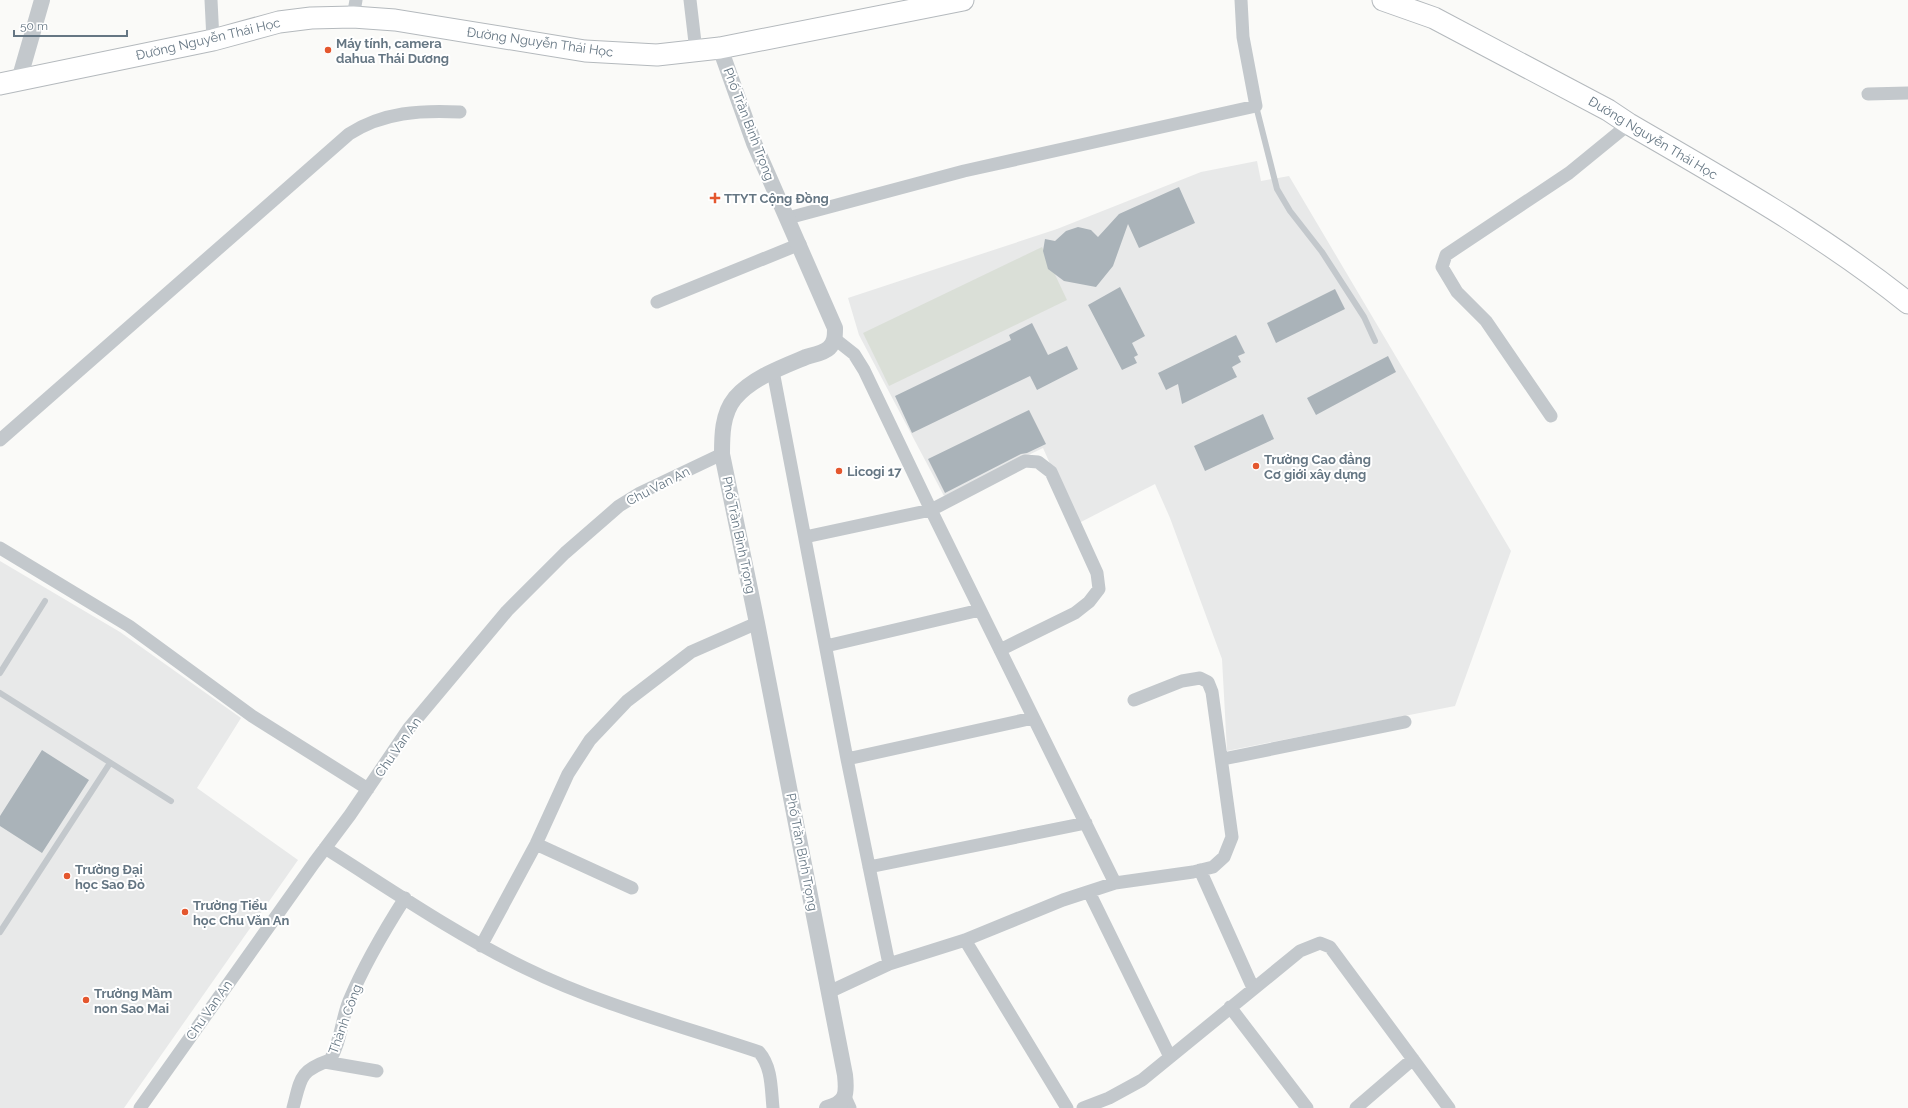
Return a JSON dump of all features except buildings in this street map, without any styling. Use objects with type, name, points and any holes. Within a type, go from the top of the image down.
[{"type":"highway","name":"Đường Nguyễn Thái Học","points":[[10,82],[213,40],[279,22],[311,18],[354,9],[395,20],[585,51],[657,54],[720,48],[963,0]]},
{"type":"highway","name":"Đường Nguyễn Thái Học","points":[[1383,0],[1434,18],[1608,110],[1629,124],[1775,209],[1869,272],[1908,303]]},
{"type":"street","points":[[10,82],[42,0]]},
{"type":"street","points":[[211,0],[213,40]]},
{"type":"street","points":[[690,0],[696,51]]},
{"type":"street","points":[[788,218],[964,171],[1256,106],[1243,37],[1241,0]]},
{"type":"street","name":"Phố Trần Bình Trọng","points":[[720,48],[754,143],[800,244],[835,328],[835,339],[828,349],[773,371],[750,385],[734,399],[726,414],[722,430],[722,454],[757,623],[829,992],[845,1075],[847,1102]]},
{"type":"street","points":[[1868,94],[1908,93]]},
{"type":"street","points":[[0,440],[349,134],[365,123],[405,113],[431,110],[460,112]]},
{"type":"street","points":[[1551,416],[1486,321],[1457,292],[1442,268],[1446,255],[1460,244],[1569,173],[1629,124]]},
{"type":"street","points":[[657,302],[800,244]]},
{"type":"street","points":[[835,339],[854,354],[864,370],[931,510],[1115,883]]},
{"type":"street","points":[[773,371],[847,759],[888,964]]},
{"type":"street","name":"Chu Van An","points":[[140,1108],[368,789],[409,728],[507,611],[565,552],[619,506],[640,493],[722,454]]},
{"type":"street","points":[[805,536],[931,510],[1025,461],[1038,462],[1050,472],[1097,573],[1099,589],[1088,602],[1075,613],[1000,650]]},
{"type":"street","points":[[0,548],[129,626],[252,716],[368,789]]},
{"type":"street","points":[[826,646],[980,610]]},
{"type":"street","points":[[481,946],[536,844],[568,774],[590,740],[627,701],[691,652],[757,623]]},
{"type":"street","points":[[829,992],[888,964],[965,940],[1063,900],[1115,883],[1213,867],[1224,857],[1232,837],[1212,692],[1208,682],[1200,678],[1182,681],[1134,700]]},
{"type":"street","points":[[847,759],[1034,718]]},
{"type":"street","points":[[1222,759],[1405,722]]},
{"type":"street","points":[[869,867],[1086,823]]},
{"type":"street","points":[[536,844],[632,888]]},
{"type":"street","points":[[325,848],[481,946],[526,969],[583,994],[758,1052],[766,1060],[769,1070],[773,1108]]},
{"type":"street","points":[[1200,870],[1253,988]]},
{"type":"street","points":[[1089,892],[1170,1057]]},
{"type":"street","name":"Thành Công","points":[[293,1108],[301,1076],[313,1066],[330,1060],[336,1050],[349,1003],[376,944],[405,898]]},
{"type":"street","points":[[965,940],[1067,1108]]},
{"type":"street","points":[[1083,1108],[1109,1098],[1142,1080],[1300,950],[1320,943],[1330,947],[1449,1108]]},
{"type":"street","points":[[1230,1007],[1307,1108]]},
{"type":"street","points":[[1356,1108],[1412,1059]]},
{"type":"street","points":[[325,1062],[377,1071]]},
{"type":"street","points":[[827,1108],[847,1102]]},
{"type":"lane","points":[[1256,106],[1277,189],[1290,211],[1322,252],[1364,316],[1375,341]]},
{"type":"lane","points":[[0,673],[44,602]]},
{"type":"lane","points":[[0,693],[170,801]]},
{"type":"lane","points":[[0,932],[110,763]]},
{"type":"shaded area","name":"Trường Cao đẳng Cơ giới xây dựng","points":[[1257,161],[1261,181],[1289,176],[1511,551],[1455,706],[1227,751],[1222,659],[1170,518],[1155,484],[1077,524],[1043,448],[944,496],[859,335],[848,298],[1057,229],[1201,172]]},
{"type":"shaded area","points":[[1042,247],[1067,300],[889,386],[863,333]]},
{"type":"shaded area","points":[[0,561],[120,632],[241,718],[197,788],[298,860],[124,1108],[0,1108]]},
{"type":"place","name":"Máy tính, camera dahua Thái Dương","points":[[328,50]]},
{"type":"place","name":"TTYT Cộng Đồng","points":[[715,198]]},
{"type":"place","name":"Trường Cao đẳng Cơ giới xây dựng","points":[[1256,466]]},
{"type":"place","name":"Licogi 17","points":[[839,471]]},
{"type":"place","name":"Trường Đại học Sao Đỏ","points":[[67,876]]},
{"type":"place","name":"Trường Tiểu học Chu Văn An","points":[[185,912]]},
{"type":"place","name":"Trường Mầm non Sao Mai","points":[[86,1000]]}]
